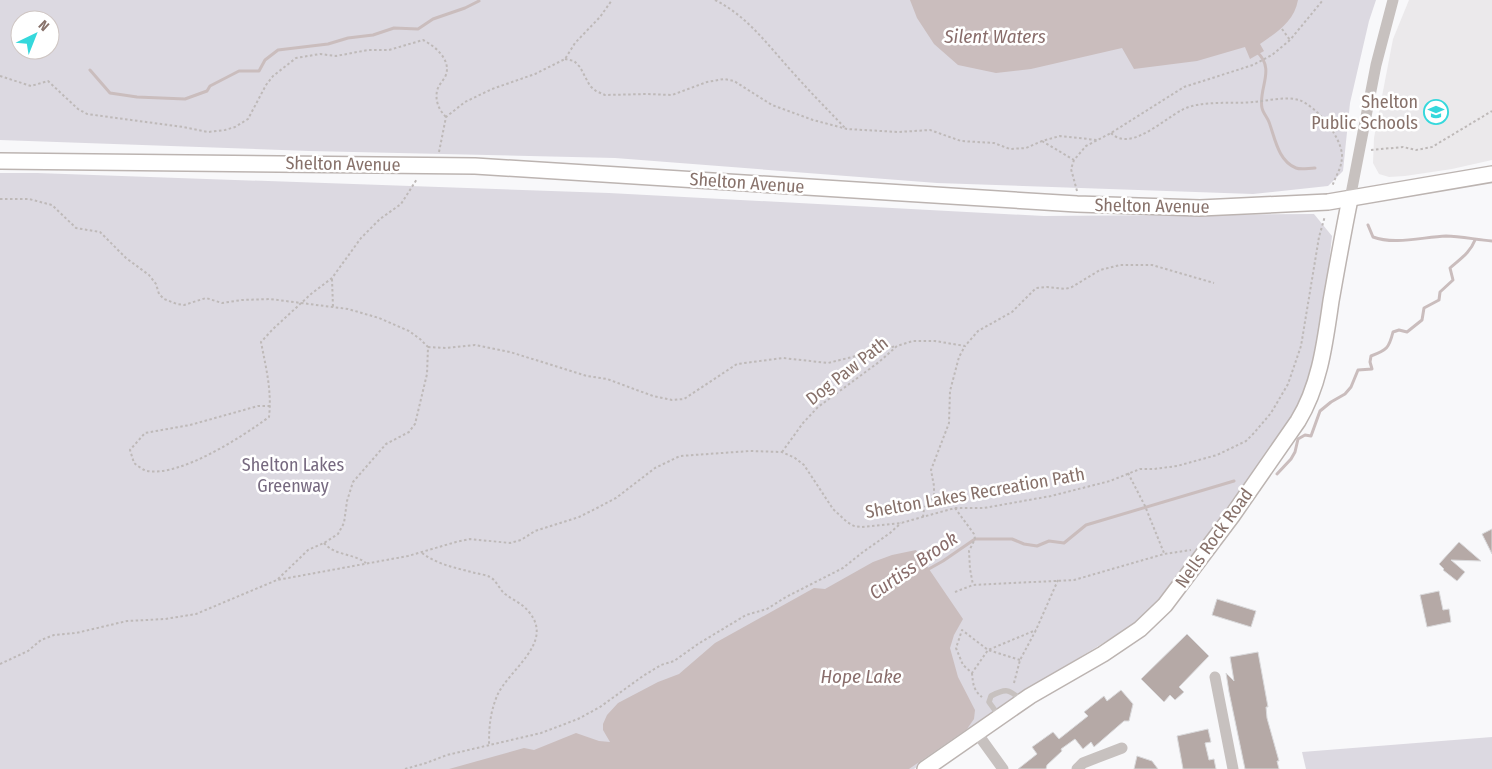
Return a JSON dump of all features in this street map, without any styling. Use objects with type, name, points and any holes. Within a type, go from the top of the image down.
[{"type":"main road","name":"Shelton Avenue","points":[[0,161],[530,169],[1076,204],[1200,208],[1328,202],[1492,174]]},
{"type":"main road","name":"Nells Rock Road","points":[[925,769],[1000,717],[1017,697],[1065,675],[1103,654],[1140,629],[1165,605],[1208,548],[1307,407],[1322,360],[1350,199]]},
{"type":"street","points":[[1350,199],[1376,65],[1393,0]]},
{"type":"street","points":[[1215,677],[1233,769]]},
{"type":"street","points":[[977,733],[1003,769]]},
{"type":"street","points":[[1077,769],[1083,763],[1122,748]]},
{"type":"lane","points":[[1000,717],[989,702],[991,696],[1002,690],[1017,697]]},
{"type":"path","points":[[270,406],[258,406],[190,425],[145,433],[130,450],[134,463],[145,471],[162,472],[184,466],[246,434],[269,417],[270,406],[270,388],[261,342],[302,302],[332,278],[361,238],[401,204],[414,181],[440,150],[446,116],[465,102],[492,89],[535,74],[565,59],[575,43],[600,17],[612,0]]},
{"type":"path","points":[[715,0],[723,4],[762,36],[796,77],[846,129]]},
{"type":"path","points":[[1076,204],[1077,190],[1071,169],[1074,160],[1086,146],[1111,133],[1184,87],[1253,65],[1272,55],[1290,40],[1323,0]]},
{"type":"path","points":[[1282,29],[1290,40]]},
{"type":"path","points":[[0,76],[31,86],[48,81],[78,109],[87,114],[183,126],[208,132],[230,129],[248,119],[270,80],[296,58],[320,54],[336,56],[368,50],[389,50],[423,40],[434,46],[444,58],[447,67],[445,76],[437,90],[439,107],[446,116]]},
{"type":"path","points":[[565,59],[574,61],[580,67],[590,86],[605,95],[672,95],[707,82],[724,79],[734,81],[772,105],[813,120],[846,129],[898,132],[930,130],[961,141],[994,143],[1010,149],[1026,148],[1060,136],[1098,140]]},
{"type":"path","points":[[1111,133],[1114,136],[1123,138],[1139,136],[1177,112],[1193,105],[1272,101],[1290,98],[1300,100],[1321,116],[1331,129],[1342,150],[1341,169],[1334,183]]},
{"type":"path","points":[[1342,150],[1382,150],[1403,147],[1416,150],[1432,147],[1492,112]]},
{"type":"path","points":[[1042,141],[1074,160]]},
{"type":"path","points":[[0,199],[29,199],[52,205],[76,228],[100,232],[126,258],[149,275],[156,284],[159,294],[164,299],[177,304],[184,305],[206,298],[222,303],[270,299],[333,306],[348,309],[394,325],[414,335],[428,348],[475,345],[510,352],[587,376],[607,379],[653,396],[672,400],[684,399],[737,364],[783,358],[828,363],[872,354],[897,346]]},
{"type":"path","name":"Shelton Lakes Recreation Path","points":[[0,664],[28,651],[41,640],[54,635],[76,633],[127,621],[165,620],[196,614],[277,580],[422,553],[443,545],[470,539],[510,542],[521,540],[535,531],[579,517],[616,498],[655,468],[680,456],[750,451],[782,452],[804,465],[833,508],[847,522],[854,526],[875,526],[901,523],[955,508],[984,508],[1051,496],[1110,481],[1140,469],[1154,469],[1186,464],[1217,455],[1246,441],[1262,425],[1284,391],[1296,362],[1307,316],[1319,237],[1324,220]]},
{"type":"path","points":[[923,516],[924,508],[934,496],[931,470],[949,423],[950,391],[959,357],[965,346],[978,331],[1012,312],[1036,288],[1065,289],[1100,270],[1120,265],[1152,265],[1214,284]]},
{"type":"path","points":[[332,278],[333,306]]},
{"type":"path","name":"Dog Paw Path","points":[[782,452],[803,423],[818,407],[879,362],[897,346],[913,342],[935,341],[965,346]]},
{"type":"path","points":[[277,580],[308,550],[338,534],[344,523],[353,482],[386,444],[409,432],[414,424],[427,374],[428,348]]},
{"type":"path","points":[[1128,473],[1145,506],[1164,554]]},
{"type":"path","points":[[955,508],[974,534],[975,539],[969,551],[973,584]]},
{"type":"path","points":[[406,769],[447,755],[541,734],[578,719],[600,707],[643,676],[661,665],[674,661],[746,615],[767,609],[786,597],[843,568],[901,523]]},
{"type":"path","points":[[324,543],[334,552],[360,558],[366,564]]},
{"type":"path","points":[[955,592],[973,584],[1074,580],[1164,554],[1208,548]]},
{"type":"path","points":[[422,553],[430,559],[445,565],[491,577],[504,593],[516,600],[529,612],[537,629],[535,644],[528,656],[504,682],[497,696],[489,719],[489,745]]},
{"type":"path","points":[[1017,697],[1020,660],[1036,630],[1058,580]]},
{"type":"path","points":[[972,673],[963,665],[956,648],[962,630],[988,650],[1020,660]]},
{"type":"path","points":[[989,702],[976,692],[972,673],[988,650],[1036,630]]},
{"type":"shaded area","name":"Shelton Public Schools","points":[[1409,0],[1492,0],[1492,160],[1452,169],[1389,177],[1379,174],[1373,163],[1374,138],[1393,39]]},
{"type":"green space","points":[[0,0],[1376,0],[1369,21],[1350,103],[1343,171],[1328,186],[1253,194],[937,183],[615,158],[309,151],[0,140]]},
{"type":"green space","name":"Shelton Lakes Greenway","points":[[0,173],[609,193],[1044,216],[1314,214],[1332,236],[1327,282],[1315,353],[1308,385],[1295,413],[1217,526],[1158,602],[1136,623],[1018,695],[914,769],[0,769]]},
{"type":"green space","points":[[1492,737],[1492,769],[1306,769],[1302,752]]},
{"type":"water","name":"Silent Waters","points":[[910,0],[1298,0],[1293,14],[1284,26],[1260,44],[1264,51],[1250,59],[1245,47],[1197,61],[1134,69],[1122,48],[1031,69],[996,73],[958,65],[934,44],[917,18]]},
{"type":"water","name":"Hope Lake","points":[[916,550],[963,619],[954,635],[950,648],[958,677],[975,710],[974,719],[967,729],[909,769],[449,769],[524,748],[534,750],[576,733],[599,741],[610,742],[603,730],[603,724],[607,715],[618,703],[658,682],[679,674],[715,643],[814,588],[825,589],[873,562],[892,555]]},
{"type":"building","points":[[1492,529],[1492,554],[1482,534]]},
{"type":"building","points":[[1459,542],[1481,561],[1451,560],[1465,572],[1457,581],[1443,570],[1439,564]]},
{"type":"building","points":[[1439,591],[1443,610],[1449,609],[1451,622],[1427,627],[1420,595]]},
{"type":"building","points":[[1217,599],[1256,611],[1251,627],[1212,615]]},
{"type":"building","points":[[1187,634],[1209,656],[1179,687],[1184,692],[1175,700],[1170,695],[1164,702],[1141,679]]},
{"type":"building","points":[[1258,652],[1268,707],[1266,707],[1267,718],[1279,761],[1277,761],[1279,769],[1245,769],[1229,692],[1226,673],[1234,681],[1230,657]]},
{"type":"building","points":[[1121,690],[1133,704],[1129,721],[1124,721],[1094,747],[1091,742],[1083,749],[1075,739],[1061,749],[1062,751],[1047,765],[1046,769],[1018,769],[1037,754],[1032,747],[1053,732],[1059,739],[1088,716],[1084,712],[1104,696],[1107,701]]},
{"type":"building","points":[[1208,729],[1211,742],[1205,743],[1209,760],[1214,759],[1216,769],[1183,769],[1177,736]]},
{"type":"building","points":[[1137,756],[1152,761],[1158,769],[1134,769]]},
{"type":"waterway","points":[[90,70],[110,93],[137,97],[185,99],[207,91],[210,86],[239,71],[259,71],[265,60],[278,50],[328,44],[348,38],[373,35],[394,28],[418,29],[433,19],[479,1]]},
{"type":"waterway","points":[[1257,52],[1263,59],[1266,72],[1261,101],[1262,108],[1281,155],[1290,165],[1296,168],[1315,168]]},
{"type":"waterway","points":[[1368,225],[1373,237],[1381,239],[1399,240],[1446,236],[1492,241]]},
{"type":"waterway","name":"Curtiss Brook","points":[[1277,474],[1291,459],[1298,439],[1305,435],[1311,436],[1320,411],[1345,394],[1351,387],[1358,370],[1372,369],[1371,356],[1386,348],[1393,332],[1399,330],[1407,332],[1422,320],[1424,308],[1439,300],[1440,292],[1453,280],[1450,268],[1468,252],[1475,240]]},
{"type":"waterway","name":"Curtiss Brook","points":[[927,570],[975,539],[1012,539],[1024,544],[1037,546],[1049,541],[1064,543],[1086,525],[1234,481]]},
{"type":"place","name":"Shelton Public Schools","points":[[1436,112]]}]
